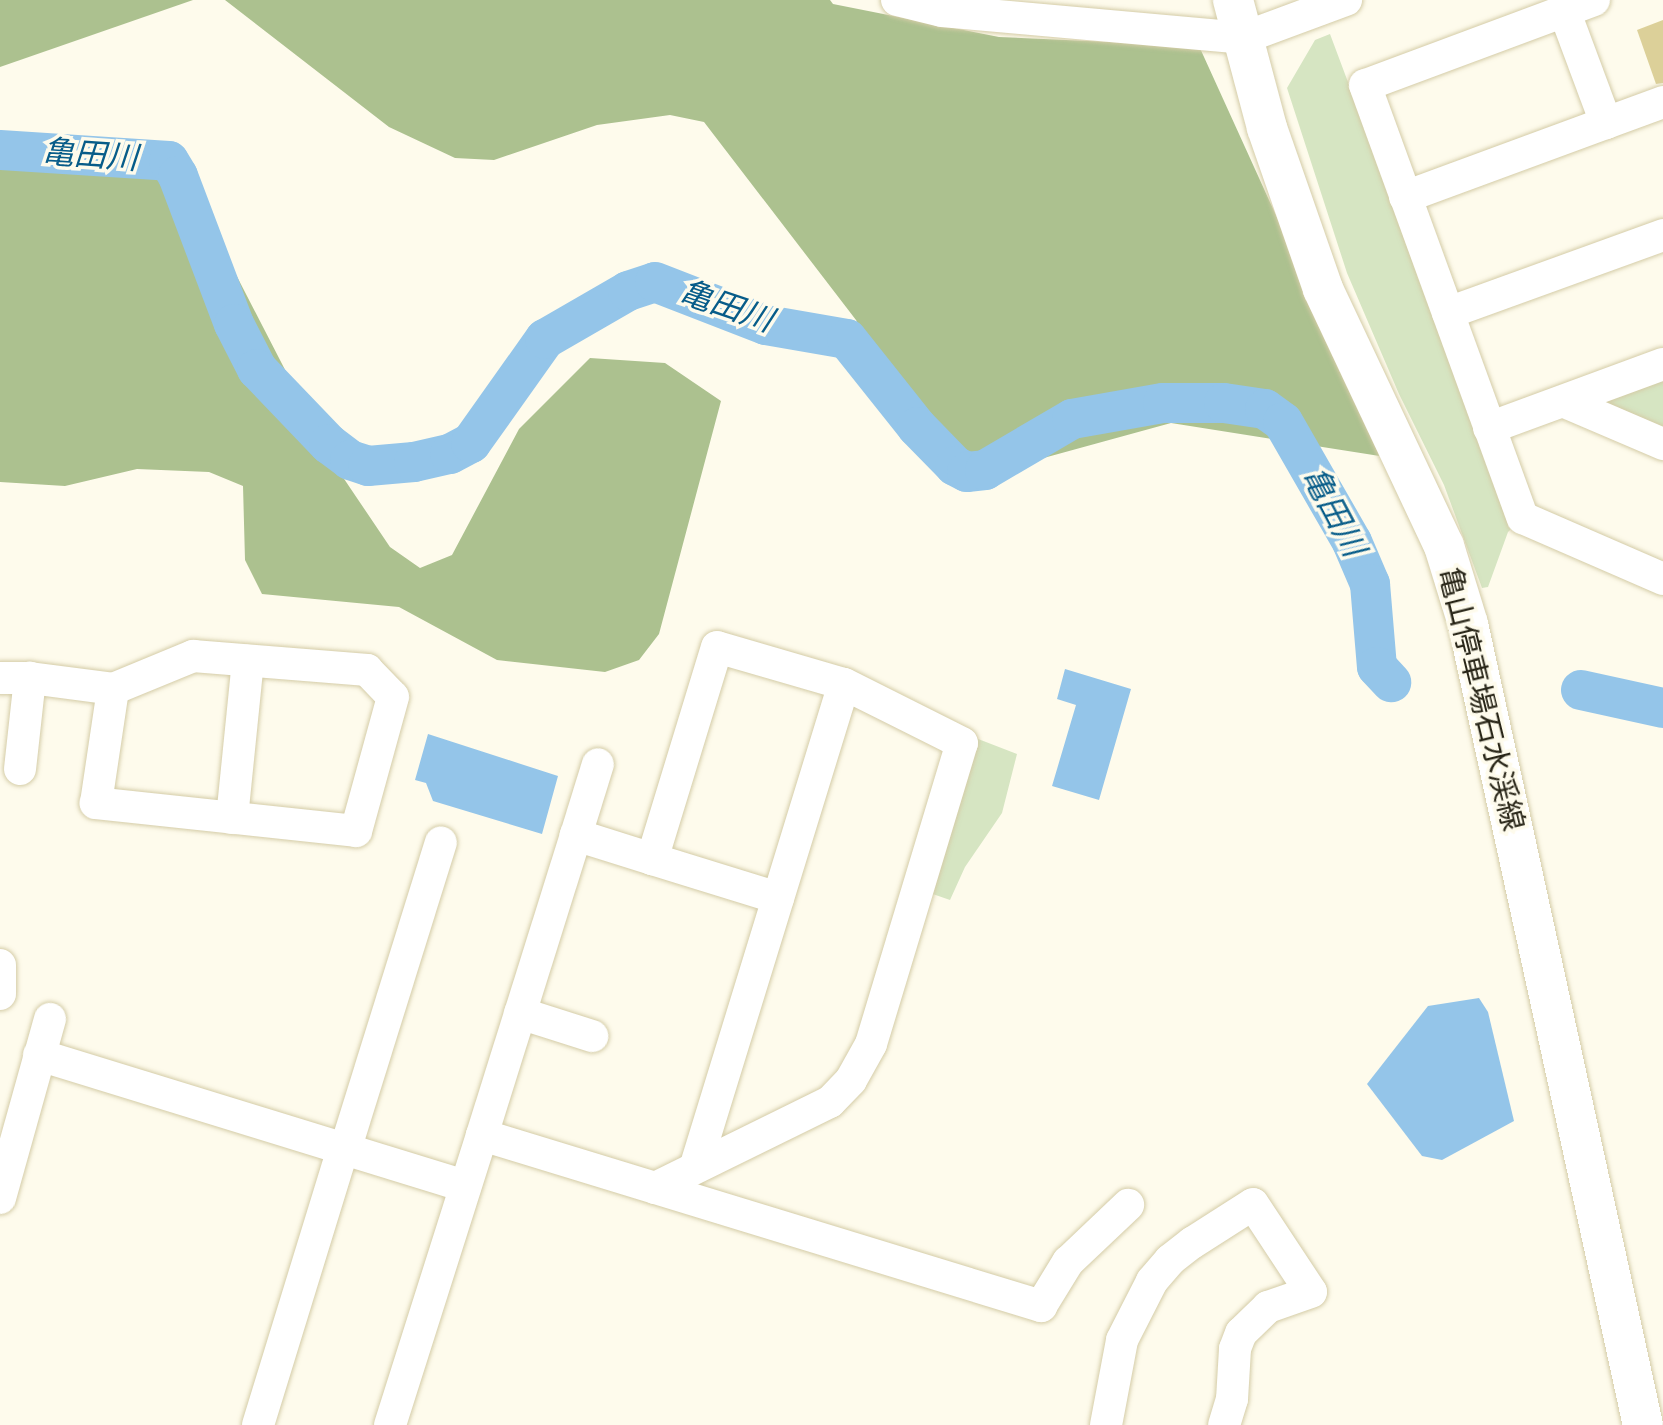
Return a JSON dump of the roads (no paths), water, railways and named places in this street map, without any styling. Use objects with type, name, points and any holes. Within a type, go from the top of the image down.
[{"type":"main road","name":"亀山停車場石水渓線","points":[[1238,19],[1267,128],[1323,289],[1444,546],[1468,624],[1643,1425]]},
{"type":"street","points":[[897,0],[942,11],[1238,19],[1346,0]]},
{"type":"street","points":[[1606,123],[1579,5],[1365,85],[1523,518],[1663,579]]},
{"type":"street","points":[[1405,197],[1663,102]]},
{"type":"street","points":[[1448,313],[1663,235]]},
{"type":"street","points":[[1489,428],[1663,364]]},
{"type":"street","points":[[1565,402],[1663,444]]},
{"type":"street","points":[[652,859],[717,647],[844,684],[962,743],[871,1044],[851,1080],[830,1102],[696,1165],[655,1188]]},
{"type":"street","points":[[20,769],[15,678],[113,689],[193,656],[367,670],[393,697],[356,831],[96,803],[113,689]]},
{"type":"street","points":[[232,818],[248,661]]},
{"type":"street","points":[[696,1165],[844,684]]},
{"type":"street","points":[[390,1425],[598,764]]},
{"type":"street","points":[[576,835],[778,898]]},
{"type":"street","points":[[258,1425],[441,842]]},
{"type":"street","points":[[0,965],[0,994]]},
{"type":"street","points":[[520,1013],[592,1036]]},
{"type":"street","points":[[0,1198],[50,1019]]},
{"type":"street","points":[[39,1055],[465,1186]]},
{"type":"street","points":[[482,1135],[1041,1306],[1068,1262],[1128,1205]]},
{"type":"street","points":[[1106,1425],[1122,1340],[1152,1281],[1170,1260],[1192,1243],[1253,1204],[1311,1292],[1268,1307],[1241,1333],[1235,1349],[1232,1399],[1224,1425]]},
{"type":"water","points":[[1065,669],[1131,689],[1099,800],[1052,786],[1076,705],[1057,699]]},
{"type":"water","points":[[428,734],[558,776],[542,834],[433,801],[426,783],[415,780]]},
{"type":"water","points":[[1479,998],[1488,1012],[1514,1121],[1442,1160],[1422,1156],[1367,1084],[1428,1006]]},
{"type":"waterway","name":"亀田川","points":[[0,150],[169,161],[178,176],[234,324],[257,369],[329,444],[350,460],[368,466],[414,462],[450,454],[471,443],[545,339],[628,291],[655,282],[766,325],[847,339],[917,427],[955,466],[967,472],[985,470],[1072,419],[1163,403],[1224,403],[1265,409],[1283,422],[1352,542],[1370,584],[1377,667],[1391,682]]},
{"type":"waterway","name":"亀田川","points":[[1581,690],[1663,708]]}]
